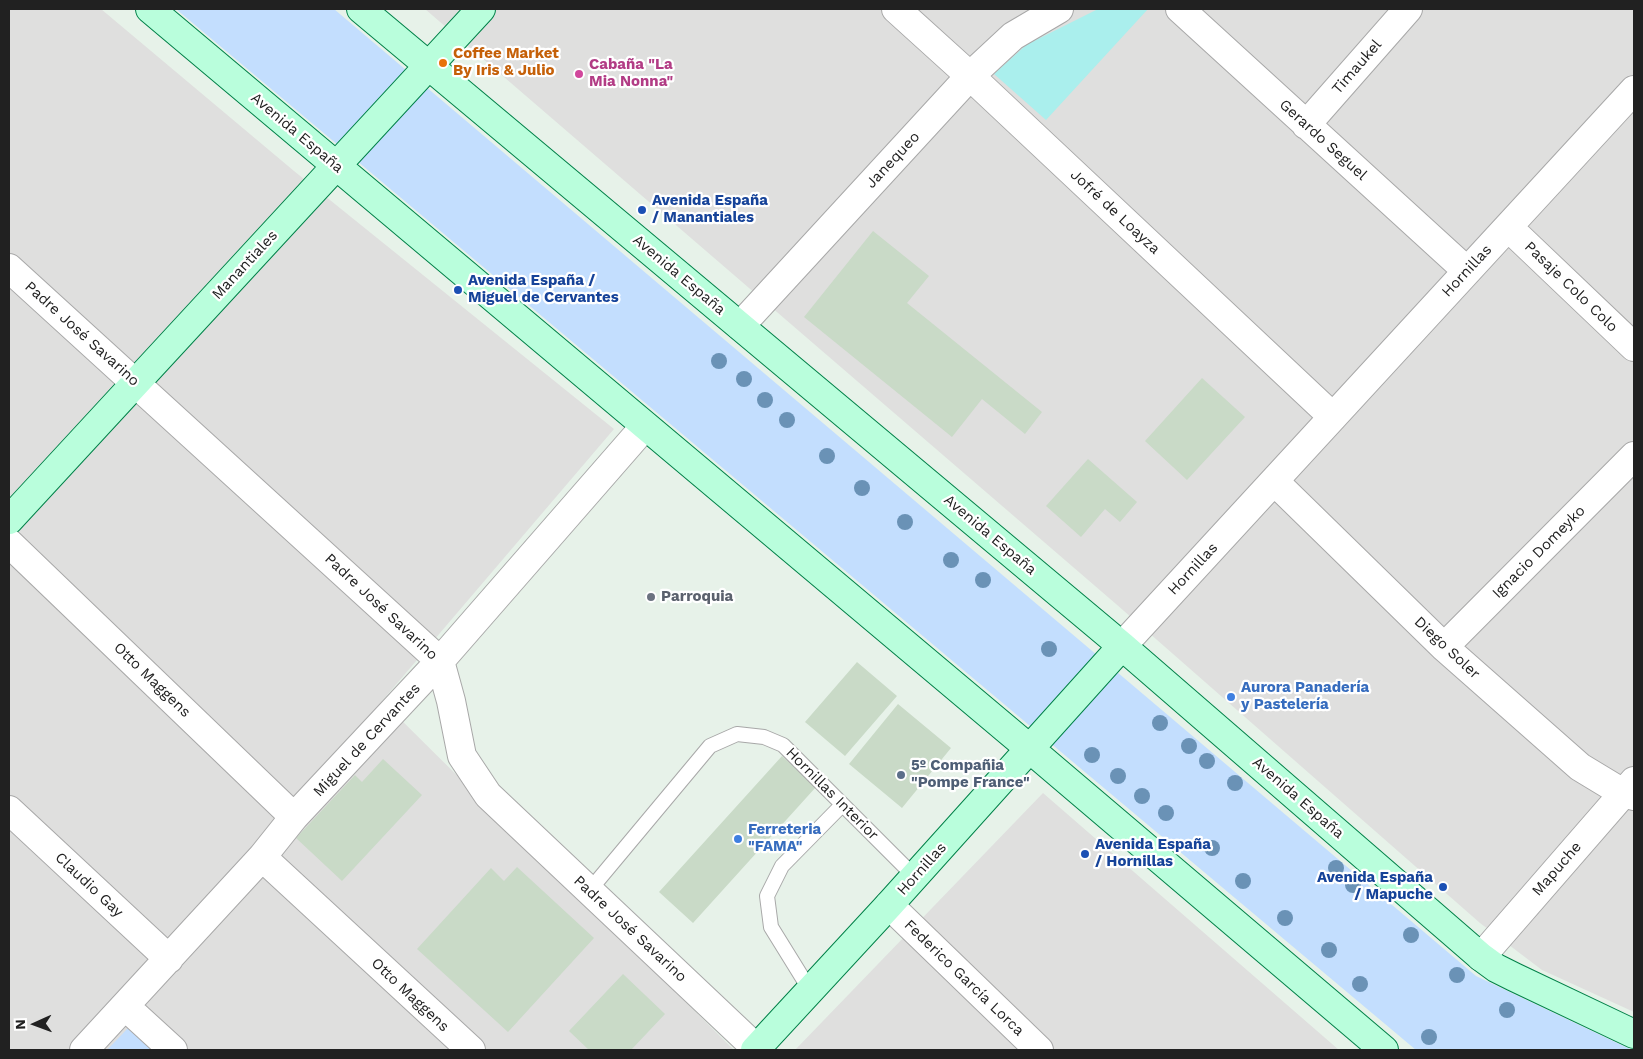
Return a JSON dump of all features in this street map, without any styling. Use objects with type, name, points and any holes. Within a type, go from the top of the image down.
[{"type":"main road","name":"Avenida España","points":[[150,9],[1030,749],[1384,1050]]},
{"type":"main road","name":"Avenida España","points":[[361,9],[1122,646],[1481,956],[1496,968],[1514,978],[1634,1034]]},
{"type":"main road","name":"Manantiales","points":[[9,520],[481,9]]},
{"type":"main road","name":"Hornillas","points":[[756,1050],[915,877],[1122,646]]},
{"type":"street","name":"Jofré de Loayza","points":[[896,9],[970,76],[1333,417]]},
{"type":"street","name":"Janequeo","points":[[740,326],[970,76],[1013,36],[1059,9]]},
{"type":"street","name":"Gerardo Seguel","points":[[1180,9],[1467,271]]},
{"type":"street","name":"Timaukel","points":[[1306,125],[1408,9]]},
{"type":"street","name":"Hornillas","points":[[1122,646],[1634,90]]},
{"type":"street","name":"Pasaje Colo Colo","points":[[1508,227],[1634,347]]},
{"type":"street","name":"Padre José Savarino","points":[[9,268],[440,662],[451,701],[462,756],[488,795],[756,1050]]},
{"type":"street","name":"Miguel de Cervantes","points":[[84,1050],[126,1007],[262,857],[294,817],[440,662],[645,426]]},
{"type":"street","name":"Ignacio Domeyko","points":[[1444,647],[1634,456]]},
{"type":"street","name":"Diego Soler","points":[[1274,481],[1444,647],[1580,767],[1630,790]]},
{"type":"street","name":"Otto Maggens","points":[[9,542],[294,817]]},
{"type":"street","name":"Mapuche","points":[[1481,956],[1630,790]]},
{"type":"street","name":"Claudio Gay","points":[[14,826],[169,959]]},
{"type":"street","name":"Otto Maggens","points":[[262,857],[471,1050]]},
{"type":"street","name":"Federico García Lorca","points":[[889,905],[1039,1050]]},
{"type":"street","points":[[126,1007],[174,1050]]},
{"type":"lane","name":"Hornillas Interior","points":[[589,891],[710,746],[737,734],[764,737],[783,745],[915,877]]},
{"type":"lane","points":[[810,990],[771,927],[767,896],[782,866],[842,805]]},
{"type":"shaded area","points":[[9,9],[101,9],[294,171],[614,429],[382,701],[734,1050],[9,1050]]},
{"type":"shaded area","points":[[176,9],[334,9],[1476,976],[1632,1050],[1416,1050]]},
{"type":"shaded area","points":[[425,9],[1634,9],[1634,1012],[1542,970],[1480,923],[1116,604]]},
{"type":"shaded area","points":[[1098,9],[1148,9],[1046,120],[994,74],[1026,45]]},
{"type":"shaded area","points":[[1043,793],[1339,1050],[795,1050]]},
{"type":"shaded area","points":[[129,1027],[153,1050],[107,1050]]},
{"type":"building","points":[[873,231],[929,276],[907,303],[1042,412],[1025,434],[982,399],[952,437],[804,317]]},
{"type":"building","points":[[1202,378],[1245,417],[1187,480],[1145,441]]},
{"type":"building","points":[[1088,459],[1137,502],[1120,522],[1105,509],[1081,537],[1046,506]]},
{"type":"building","points":[[857,662],[897,696],[845,756],[805,722]]},
{"type":"building","points":[[898,704],[951,748],[902,808],[849,764]]},
{"type":"building","name":"Ferreteria \"FAMA\"","points":[[782,756],[816,787],[693,923],[659,892]]},
{"type":"building","points":[[383,759],[422,795],[342,881],[296,838],[355,775],[362,782]]},
{"type":"building","points":[[517,867],[594,938],[508,1032],[417,949],[491,868],[504,881]]},
{"type":"building","points":[[623,974],[665,1014],[631,1050],[589,1050],[569,1031]]},
{"type":"place","name":"Coffee Market By Iris & Julio","points":[[443,63]]},
{"type":"place","name":"Cabaña \"La Mia Nonna\"","points":[[579,74]]},
{"type":"place","name":"Avenida España / Manantiales","points":[[642,210]]},
{"type":"place","name":"Avenida España / Miguel de Cervantes","points":[[458,290]]},
{"type":"place","name":"Parroquia","points":[[651,597]]},
{"type":"place","name":"Aurora Panadería y Pastelería","points":[[1231,697]]},
{"type":"place","name":"5º Compañia \"Pompe France\"","points":[[901,775]]},
{"type":"place","name":"Ferreteria \"FAMA\"","points":[[738,839]]},
{"type":"place","name":"Avenida España / Hornillas","points":[[1085,854]]},
{"type":"place","name":"Avenida España / Mapuche","points":[[1443,887]]}]
